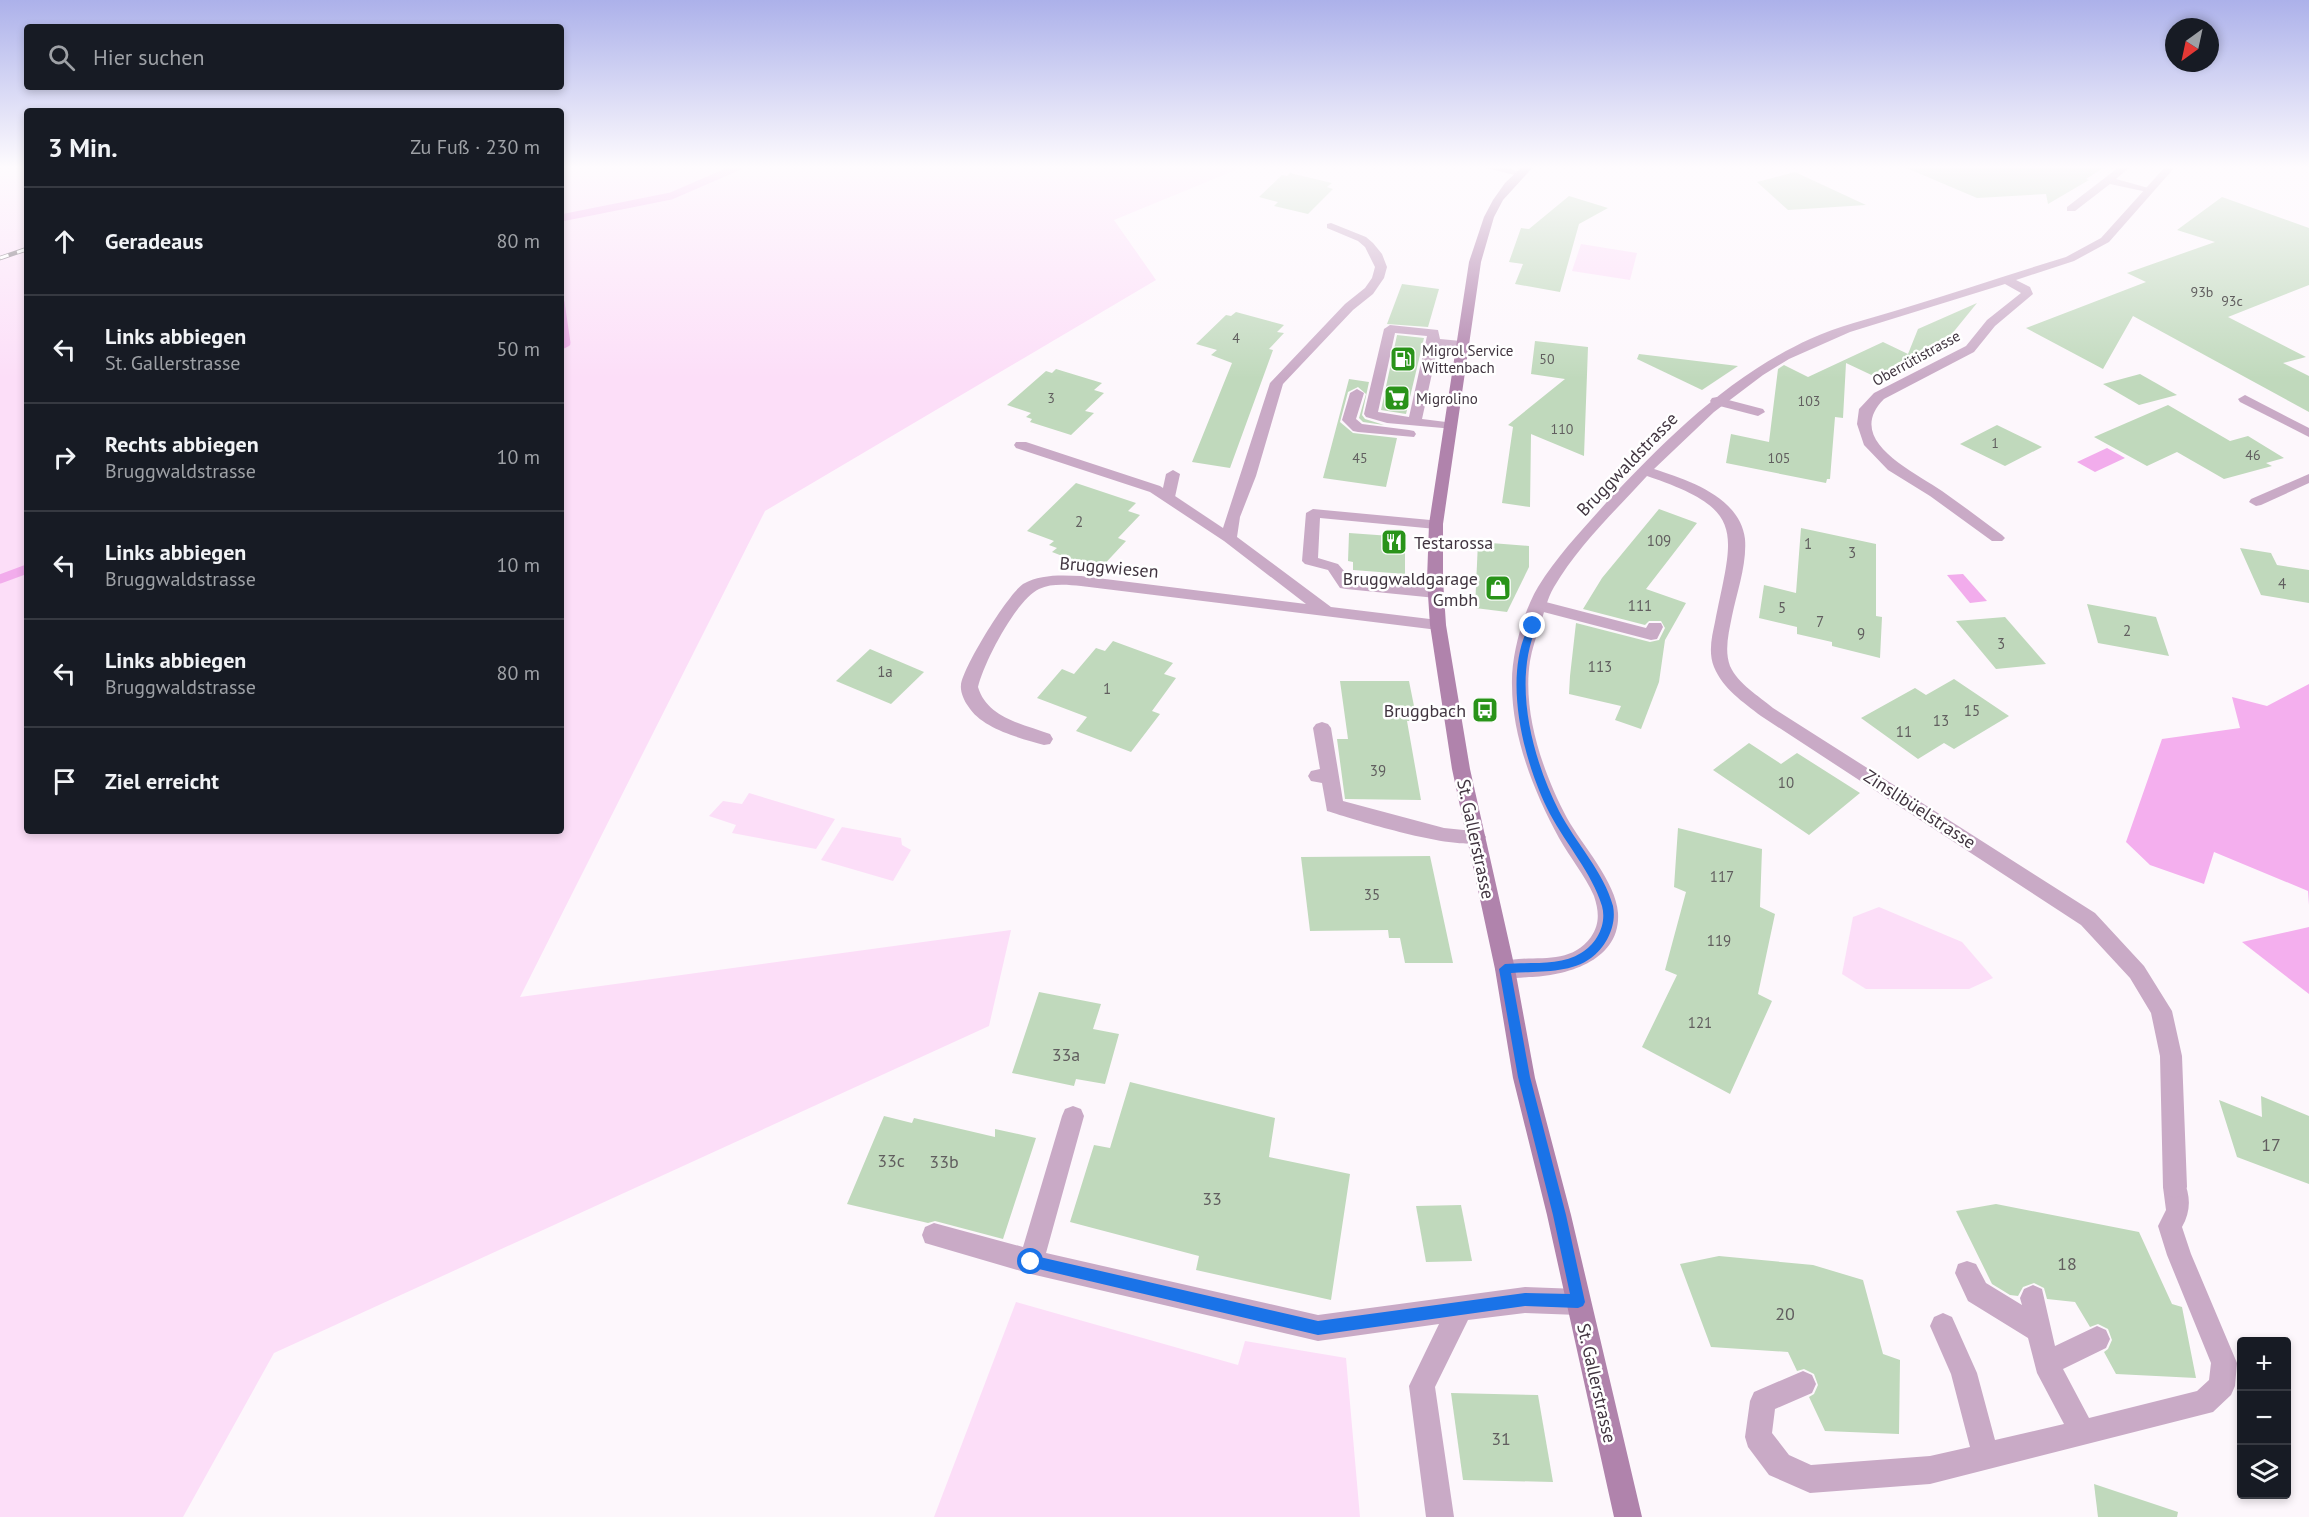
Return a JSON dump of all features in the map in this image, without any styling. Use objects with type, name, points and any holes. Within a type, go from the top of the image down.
[{"type":"main road","name":"St. Gallerstrasse","points":[[1482,238],[1475,262],[1461,345],[1437,524],[1438,625],[1459,758],[1505,969],[1524,1077],[1559,1215],[1628,1517]]},
{"type":"street","points":[[1229,538],[1233,517],[1249,476],[1278,383],[1349,307],[1369,291],[1378,278],[1381,267],[1376,254],[1359,238]]},
{"type":"street","name":"Bruggwaldstrasse","points":[[1505,969],[1570,964],[1586,956],[1600,943],[1608,926],[1608,907],[1554,811],[1530,751],[1521,692],[1526,642],[1538,605],[1544,590],[1577,544],[1645,471],[1718,401],[1771,363],[1815,341],[2070,260],[2107,238]]},
{"type":"street","name":"Oberrütistrasse","points":[[1997,538],[1935,493],[1893,467],[1871,445],[1864,424],[1866,409],[1879,396],[1970,349],[1990,323],[2026,294],[2026,290],[2007,280]]},
{"type":"street","points":[[1415,422],[1434,333],[1389,329],[1371,414],[1387,419],[1415,422],[1448,433]]},
{"type":"street","points":[[1433,342],[1461,345]]},
{"type":"street","points":[[1357,393],[1349,420],[1358,428],[1448,433]]},
{"type":"street","points":[[2245,399],[2309,433]]},
{"type":"street","points":[[1718,401],[1758,412]]},
{"type":"street","points":[[1021,445],[1155,489],[1229,538],[1327,612]]},
{"type":"street","name":"Zinslibüelstrasse","points":[[1645,471],[1695,489],[1727,514],[1734,526],[1737,538],[1735,555],[1719,650],[1722,667],[1737,689],[1767,712],[2088,919],[2137,972],[2161,1011],[2171,1056],[2175,1187],[2178,1210],[2170,1226],[2179,1255],[2224,1363],[2222,1386],[2204,1403],[2083,1433]]},
{"type":"street","points":[[1168,497],[1173,474]]},
{"type":"street","points":[[2256,502],[2309,478]]},
{"type":"street","points":[[1436,593],[1346,584],[1333,567],[1310,561],[1313,513],[1437,524]]},
{"type":"street","name":"Bruggwiesen","points":[[1044,739],[984,713],[974,702],[969,687],[973,673],[1014,603],[1023,591],[1037,583],[1057,579],[1081,581],[1438,625]]},
{"type":"street","points":[[1538,605],[1598,613],[1651,635],[1655,627]]},
{"type":"street","points":[[1322,728],[1324,776],[1334,806],[1444,835],[1476,837]]},
{"type":"street","points":[[1031,1262],[1073,1116]]},
{"type":"street","points":[[934,1235],[1031,1262],[1318,1328],[1525,1299],[1578,1302]]},
{"type":"street","points":[[1966,1274],[1977,1292],[2040,1331]]},
{"type":"street","points":[[1803,1384],[1763,1401],[1758,1437],[1779,1465],[1810,1479],[1930,1470],[2083,1433],[2046,1364],[2033,1298]]},
{"type":"street","points":[[1440,1517],[1422,1386],[1461,1307]]},
{"type":"street","points":[[1944,1326],[1964,1373],[1986,1456]]},
{"type":"street","points":[[2046,1364],[2097,1339]]},
{"type":"shaded area","points":[[0,238],[24,238],[24,834],[564,834],[564,238],[1126,238],[1156,280],[765,511],[520,997],[1011,930],[989,1026],[274,1353],[183,1517],[0,1517]]},
{"type":"shaded area","points":[[1581,244],[1637,253],[1630,280],[1572,271]]},
{"type":"shaded area","points":[[2107,448],[2125,458],[2095,472],[2077,462]]},
{"type":"shaded area","points":[[1963,574],[1987,601],[1970,603],[1947,575]]},
{"type":"shaded area","points":[[2309,684],[2309,905],[2308,891],[2214,852],[2204,884],[2150,865],[2126,842],[2162,739],[2240,728],[2232,697],[2267,706]]},
{"type":"shaded area","points":[[749,793],[835,819],[816,849],[732,833],[736,825],[709,816],[723,801],[742,804]]},
{"type":"shaded area","points":[[842,827],[901,838],[902,845],[911,850],[893,881],[821,860]]},
{"type":"shaded area","points":[[1879,907],[1962,942],[1993,978],[1969,989],[1866,989],[1842,974],[1853,917]]},
{"type":"shaded area","points":[[2309,927],[2309,994],[2242,942]]},
{"type":"shaded area","points":[[1016,1302],[1238,1365],[1245,1341],[1346,1358],[1360,1517],[934,1517]]},
{"type":"building","points":[[1518,238],[1575,238],[1560,292],[1515,284],[1523,264],[1509,262]]},
{"type":"building","points":[[2202,238],[2309,238],[2309,285],[2228,317],[2306,357],[2283,363],[2309,376],[2309,412],[2133,316],[2103,369],[2026,328],[2146,282],[2127,273],[2215,242]]},
{"type":"building","points":[[1402,284],[1439,289],[1428,327],[1387,324]]},
{"type":"building","points":[[1977,303],[1938,351],[1880,379],[1846,363],[1843,418],[1835,417],[1830,479],[1827,479],[1826,483],[1726,463],[1731,434],[1769,442],[1778,369],[1784,365],[1808,377],[1883,342],[1908,354],[1918,329]]},
{"type":"building","points":[[1236,312],[1284,325],[1277,332],[1284,333],[1269,349],[1273,350],[1230,468],[1192,462],[1232,363],[1211,355],[1217,350],[1196,344],[1226,315],[1231,316]]},
{"type":"building","points":[[1397,335],[1424,338],[1406,414],[1381,410]]},
{"type":"building","points":[[1535,341],[1588,347],[1584,456],[1531,434],[1530,507],[1502,503],[1513,427],[1508,425],[1565,379],[1531,374]]},
{"type":"building","points":[[1639,354],[1738,366],[1702,390],[1637,359]]},
{"type":"building","points":[[1056,369],[1102,383],[1094,390],[1104,393],[1085,411],[1094,413],[1071,435],[1030,422],[1032,419],[1026,417],[1031,413],[1007,405],[1046,371],[1052,373]]},
{"type":"building","points":[[2140,374],[2177,395],[2139,405],[2103,384]]},
{"type":"building","points":[[1349,379],[1369,382],[1362,415],[1365,419],[1384,425],[1363,422],[1359,418],[1366,394],[1358,387],[1348,392],[1340,422],[1353,433],[1397,438],[1386,487],[1323,478]]},
{"type":"building","points":[[2168,405],[2230,441],[2248,436],[2284,458],[2266,463],[2272,466],[2224,479],[2177,452],[2147,466],[2094,437]]},
{"type":"building","points":[[1997,425],[2042,447],[2005,466],[1960,444]]},
{"type":"building","points":[[1076,483],[1136,503],[1128,511],[1140,515],[1118,538],[1126,541],[1099,570],[1052,552],[1057,548],[1049,545],[1054,541],[1027,531]]},
{"type":"building","points":[[1659,509],[1697,523],[1646,589],[1686,603],[1665,640],[1659,682],[1641,729],[1615,720],[1621,706],[1569,694],[1570,676],[1576,623],[1650,642],[1659,640],[1665,628],[1661,621],[1649,621],[1645,625],[1583,609],[1602,578]]},
{"type":"building","points":[[1801,528],[1876,544],[1876,616],[1882,617],[1880,658],[1832,646],[1832,642],[1797,634],[1797,627],[1759,618],[1764,585],[1796,593]]},
{"type":"building","points":[[1349,533],[1405,537],[1405,574],[1353,570],[1353,562],[1348,561]]},
{"type":"building","name":"Bruggwaldgarage Gmbh","points":[[1478,542],[1529,546],[1529,567],[1507,612],[1475,608]]},
{"type":"building","points":[[2240,548],[2271,553],[2277,565],[2309,570],[2309,603],[2261,595]]},
{"type":"building","points":[[2087,604],[2156,617],[2169,656],[2098,643]]},
{"type":"building","points":[[2005,617],[2046,664],[1996,669],[1956,621]]},
{"type":"building","points":[[1113,641],[1173,663],[1164,674],[1176,678],[1152,711],[1160,714],[1131,752],[1076,731],[1087,717],[1037,698],[1062,669],[1074,674],[1096,648],[1105,651]]},
{"type":"building","points":[[870,649],[924,672],[891,704],[836,681]]},
{"type":"building","points":[[1954,679],[2009,716],[1954,749],[1944,743],[1918,759],[1861,718],[1915,688],[1926,695]]},
{"type":"building","points":[[1340,681],[1409,681],[1417,721],[1407,721],[1421,800],[1345,799],[1337,739],[1348,739]]},
{"type":"building","points":[[1749,743],[1781,764],[1797,753],[1860,793],[1809,835],[1713,770]]},
{"type":"building","points":[[1678,828],[1762,849],[1760,907],[1775,914],[1758,994],[1772,1001],[1730,1094],[1642,1047],[1677,975],[1665,970],[1686,892],[1674,887]]},
{"type":"building","points":[[1430,856],[1453,963],[1405,963],[1400,938],[1389,938],[1388,930],[1310,931],[1301,857]]},
{"type":"building","points":[[1039,992],[1101,1004],[1093,1029],[1119,1034],[1105,1084],[1076,1079],[1074,1086],[1012,1073]]},
{"type":"building","points":[[1130,1082],[1275,1118],[1269,1157],[1350,1174],[1331,1300],[1196,1270],[1199,1256],[1070,1222],[1094,1145],[1110,1148]]},
{"type":"building","points":[[2261,1096],[2309,1116],[2309,1184],[2237,1157],[2219,1100],[2262,1117]]},
{"type":"building","points":[[884,1116],[912,1123],[914,1118],[995,1137],[995,1129],[1036,1138],[1003,1239],[935,1221],[928,1223],[847,1204]]},
{"type":"building","points":[[1996,1204],[2139,1232],[2172,1304],[2182,1307],[2196,1378],[2116,1374],[2104,1352],[2112,1340],[2108,1329],[2098,1324],[2090,1327],[2075,1302],[2047,1299],[2044,1288],[2034,1283],[2023,1287],[2018,1296],[2010,1295],[1992,1284],[1956,1211]]},
{"type":"building","points":[[1461,1205],[1472,1261],[1426,1262],[1416,1206]]},
{"type":"building","points":[[1719,1256],[1813,1265],[1863,1280],[1883,1354],[1900,1360],[1899,1434],[1825,1431],[1809,1397],[1814,1394],[1818,1385],[1814,1374],[1804,1369],[1797,1371],[1788,1352],[1711,1347],[1680,1264]]},
{"type":"building","points":[[1451,1393],[1538,1395],[1553,1482],[1463,1480]]},
{"type":"building","points":[[2094,1484],[2178,1512],[2177,1517],[2098,1517]]},
{"type":"waterway","points":[[564,322],[567,343],[564,344]]},
{"type":"waterway","points":[[0,579],[24,570]]},
{"type":"railway","points":[[0,258],[24,250]]},
{"type":"place","name":"Migrol Service Wittenbach","points":[[1403,359]]},
{"type":"place","name":"Migrolino","points":[[1397,398]]},
{"type":"place","name":"Testarossa","points":[[1394,542]]},
{"type":"place","name":"Bruggwaldgarage Gmbh","points":[[1498,588]]},
{"type":"place","name":"Bruggbach","points":[[1485,710]]},
{"type":"route","points":[[1031,1262],[1318,1328],[1525,1299],[1578,1302],[1515,1038],[1505,969],[1570,964],[1586,956],[1600,943],[1608,926],[1608,907],[1554,811],[1530,751],[1521,692],[1526,642],[1533,626]]}]
